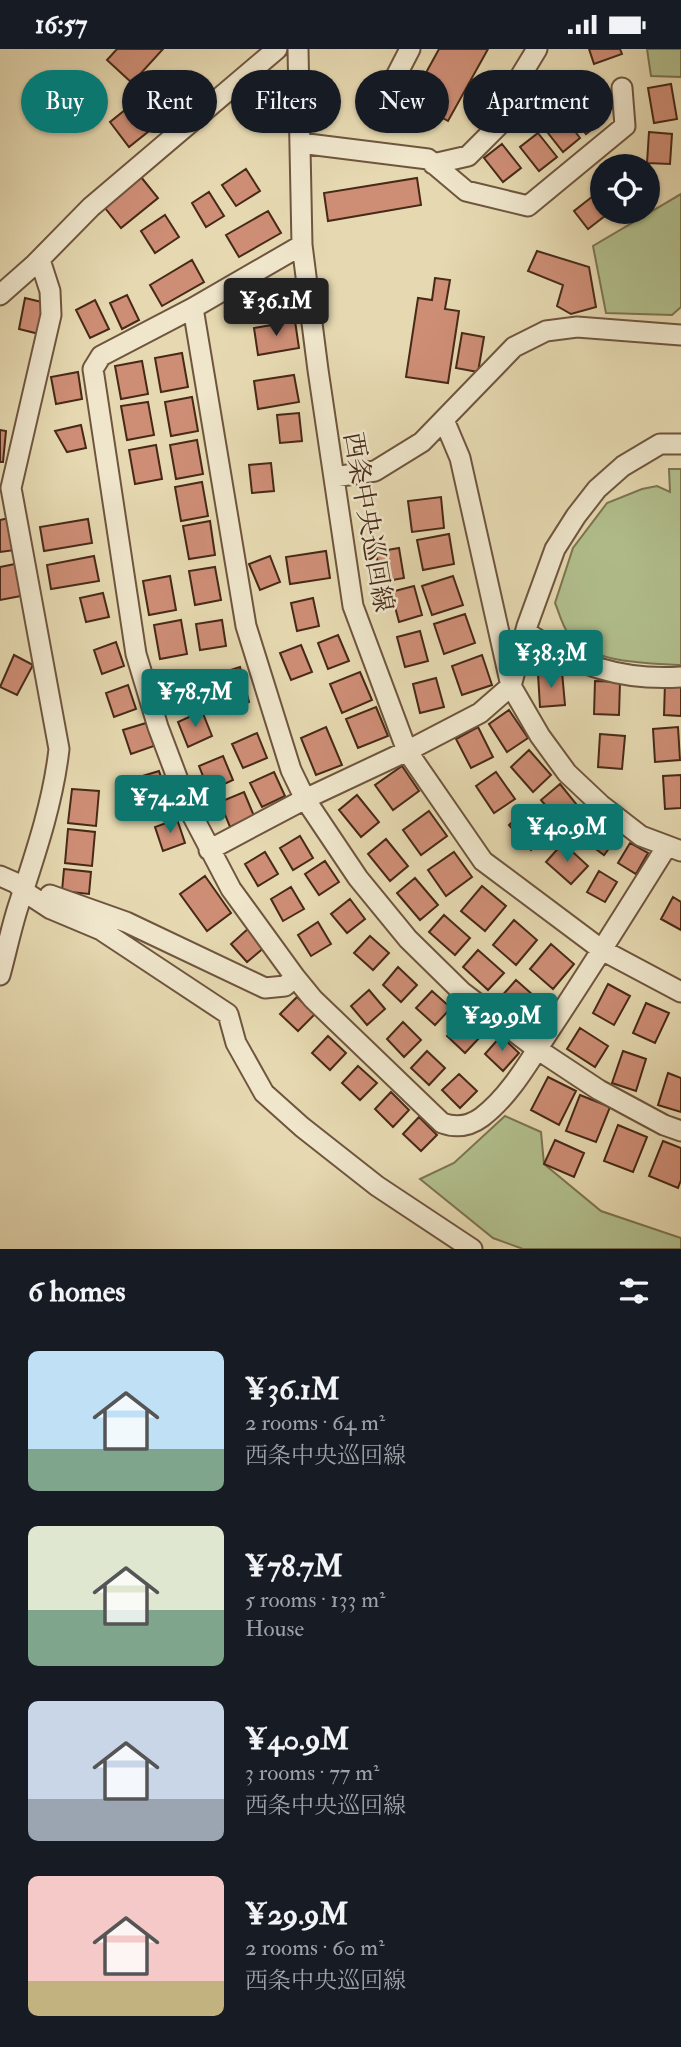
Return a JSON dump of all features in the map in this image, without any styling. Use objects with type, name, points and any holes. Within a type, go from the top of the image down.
[{"type":"street","points":[[0,295],[40,260],[91,207],[277,49]]},
{"type":"street","name":"西条中央巡回線","points":[[298,49],[302,244],[353,605],[407,751],[483,861],[602,950],[681,992]]},
{"type":"street","points":[[399,70],[410,49]]},
{"type":"street","points":[[433,164],[468,156],[512,112],[520,77],[537,49]]},
{"type":"street","points":[[300,143],[428,159],[466,191],[528,206],[625,126],[622,89]]},
{"type":"street","points":[[302,244],[193,308],[102,356],[93,369],[136,653],[158,727],[188,809],[231,889],[313,999],[442,1123],[452,1127],[464,1126],[480,1119],[496,1106],[674,848],[641,836],[601,805],[567,772],[540,737],[510,686],[460,458],[444,420]]},
{"type":"street","points":[[0,975],[49,804],[59,749],[11,488],[51,314],[50,291],[40,260]]},
{"type":"street","points":[[193,308],[246,626],[291,770],[305,799],[358,878],[408,939],[462,992],[537,1049],[599,1090],[664,1125],[681,1131]]},
{"type":"street","points":[[334,477],[375,471],[422,442],[514,347],[546,331],[577,327],[681,335]]},
{"type":"street","points":[[209,850],[305,799],[480,713],[510,686],[555,549],[597,489],[623,466],[660,444],[681,444]]},
{"type":"street","points":[[526,632],[554,651],[587,666],[651,679],[681,677]]},
{"type":"street","points":[[0,876],[26,888],[126,922],[265,988],[285,986],[295,977]]},
{"type":"street","points":[[26,888],[51,909],[100,930],[228,1014],[236,1043],[264,1093],[376,1186],[472,1249]]},
{"type":"green space","points":[[647,49],[681,49],[681,77],[651,76]]},
{"type":"green space","points":[[681,194],[681,307],[672,315],[606,313],[593,246],[630,224],[660,224],[660,206]]},
{"type":"green space","points":[[669,469],[681,469],[681,665],[620,660],[589,651],[568,633],[555,603],[573,548],[607,503],[657,486],[670,492]]},
{"type":"green space","points":[[505,1116],[541,1132],[544,1164],[601,1211],[681,1238],[681,1249],[523,1249],[493,1238],[420,1179],[454,1163]]},
{"type":"building","points":[[117,49],[163,49],[144,70],[122,70],[122,74],[107,60]]},
{"type":"building","points":[[439,49],[488,49],[476,70],[463,70],[463,94],[449,119],[449,70],[427,70]]},
{"type":"building","points":[[589,49],[620,49],[622,54],[594,64]]},
{"type":"building","points":[[671,84],[677,119],[654,123],[648,88]]},
{"type":"building","points":[[122,112],[122,133],[146,133],[129,147],[110,122]]},
{"type":"building","points":[[649,132],[672,134],[670,164],[660,164],[660,154],[648,154]]},
{"type":"building","points":[[538,133],[557,157],[539,171],[520,147]]},
{"type":"building","points":[[548,133],[576,133],[580,138],[563,152]]},
{"type":"building","points":[[502,144],[521,168],[503,182],[484,158]]},
{"type":"building","points":[[246,169],[260,191],[236,206],[222,185]]},
{"type":"building","points":[[141,177],[158,198],[121,228],[105,208]]},
{"type":"building","points":[[417,178],[421,205],[328,221],[324,193]]},
{"type":"building","points":[[209,192],[224,216],[206,227],[192,203]]},
{"type":"building","points":[[590,198],[590,224],[594,224],[588,229],[574,211]]},
{"type":"building","points":[[268,211],[281,233],[239,257],[226,235]]},
{"type":"building","points":[[165,215],[179,237],[155,253],[141,231]]},
{"type":"building","points":[[537,251],[589,267],[596,307],[571,314],[557,306],[563,285],[528,271]]},
{"type":"building","points":[[192,260],[204,282],[162,306],[150,285]]},
{"type":"building","points":[[435,278],[450,280],[445,309],[459,311],[448,383],[406,377],[418,298],[432,300]]},
{"type":"building","points":[[285,281],[290,308],[249,315],[245,287]]},
{"type":"building","points":[[127,295],[139,320],[122,329],[110,303]]},
{"type":"building","points":[[25,298],[46,303],[39,334],[19,329]]},
{"type":"building","points":[[95,300],[109,329],[90,338],[76,310]]},
{"type":"building","points":[[295,321],[299,348],[258,355],[254,328]]},
{"type":"building","points":[[462,333],[484,337],[478,372],[456,368]]},
{"type":"building","points":[[182,353],[188,387],[161,392],[155,358]]},
{"type":"building","points":[[142,361],[148,394],[121,399],[115,366]]},
{"type":"building","points":[[78,372],[82,399],[56,404],[51,377]]},
{"type":"building","points":[[294,375],[299,402],[258,409],[254,381]]},
{"type":"building","points":[[192,397],[198,431],[171,436],[165,402]]},
{"type":"building","points":[[148,402],[154,435],[127,440],[121,406]]},
{"type":"building","points":[[299,413],[302,441],[280,443],[277,415]]},
{"type":"building","points":[[81,425],[86,448],[67,452],[55,431]]},
{"type":"building","points":[[0,430],[6,431],[3,462],[0,462]]},
{"type":"building","points":[[197,440],[203,474],[176,479],[170,445]]},
{"type":"building","points":[[156,445],[162,479],[135,484],[129,450]]},
{"type":"building","points":[[271,463],[274,491],[252,493],[249,465]]},
{"type":"building","points":[[202,482],[208,516],[181,521],[175,487]]},
{"type":"building","points":[[441,497],[444,528],[412,532],[408,501]]},
{"type":"building","points":[[9,518],[15,550],[0,552],[0,520]]},
{"type":"building","points":[[88,519],[92,543],[44,551],[40,527]]},
{"type":"building","points":[[210,521],[215,555],[189,559],[183,526]]},
{"type":"building","points":[[449,534],[454,564],[423,570],[417,540]]},
{"type":"building","points":[[399,548],[404,578],[381,582],[376,552]]},
{"type":"building","points":[[326,551],[330,578],[290,584],[286,557]]},
{"type":"building","points":[[94,556],[99,581],[51,589],[47,565]]},
{"type":"building","points":[[270,556],[280,582],[260,590],[249,564]]},
{"type":"building","points":[[15,564],[21,596],[0,600],[0,567]]},
{"type":"building","points":[[215,567],[221,600],[195,605],[189,571]]},
{"type":"building","points":[[170,576],[176,610],[149,615],[143,581]]},
{"type":"building","points":[[453,576],[463,605],[432,615],[422,586]]},
{"type":"building","points":[[414,586],[422,615],[399,622],[391,592]]},
{"type":"building","points":[[103,593],[109,617],[86,622],[80,598]]},
{"type":"building","points":[[313,598],[319,626],[297,631],[291,603]]},
{"type":"building","points":[[465,614],[475,643],[444,654],[434,624]]},
{"type":"building","points":[[181,620],[187,654],[160,659],[154,625]]},
{"type":"building","points":[[222,620],[226,646],[200,650],[196,624]]},
{"type":"building","points":[[420,631],[428,661],[405,667],[397,637]]},
{"type":"building","points":[[338,635],[349,661],[328,669],[318,643]]},
{"type":"building","points":[[116,642],[124,666],[102,674],[94,650]]},
{"type":"building","points":[[301,645],[312,672],[291,680],[280,653]]},
{"type":"building","points":[[14,655],[33,665],[17,695],[0,687]]},
{"type":"building","points":[[482,655],[492,685],[462,695],[452,666]]},
{"type":"building","points":[[240,667],[249,702],[225,713],[215,675]]},
{"type":"building","points":[[360,672],[372,700],[342,713],[330,684]]},
{"type":"building","points":[[562,672],[565,705],[540,707],[538,674]]},
{"type":"building","points":[[436,678],[444,707],[420,713],[413,684]]},
{"type":"building","points":[[595,681],[620,682],[619,715],[594,714]]},
{"type":"building","points":[[665,682],[681,683],[681,716],[664,715]]},
{"type":"building","points":[[128,685],[136,709],[114,717],[106,693]]},
{"type":"building","points":[[376,707],[388,736],[358,748],[346,719]]},
{"type":"building","points":[[509,710],[528,738],[507,752],[489,724]]},
{"type":"building","points":[[202,711],[212,736],[188,747],[178,722]]},
{"type":"building","points":[[146,723],[154,746],[131,754],[123,730]]},
{"type":"building","points":[[326,727],[342,765],[316,775],[301,738]]},
{"type":"building","points":[[478,727],[493,757],[471,768],[456,739]]},
{"type":"building","points":[[678,727],[680,760],[655,762],[653,729]]},
{"type":"building","points":[[257,733],[267,758],[243,768],[232,744]]},
{"type":"building","points":[[600,734],[625,736],[622,769],[598,767]]},
{"type":"building","points":[[529,750],[551,775],[533,792],[511,767]]},
{"type":"building","points":[[223,756],[233,780],[209,791],[199,766]]},
{"type":"building","points":[[402,766],[419,791],[393,810],[375,785]]},
{"type":"building","points":[[159,771],[167,795],[144,802],[136,778]]},
{"type":"building","points":[[274,772],[285,796],[262,807],[250,783]]},
{"type":"building","points":[[496,772],[515,799],[494,813],[476,786]]},
{"type":"building","points":[[681,775],[681,808],[665,809],[663,776]]},
{"type":"building","points":[[560,784],[581,810],[562,825],[541,800]]},
{"type":"building","points":[[72,789],[99,791],[96,826],[68,823]]},
{"type":"building","points":[[244,792],[254,816],[230,827],[220,802]]},
{"type":"building","points":[[357,795],[379,822],[361,837],[339,810]]},
{"type":"building","points":[[527,809],[550,833],[531,850],[509,825]]},
{"type":"building","points":[[429,811],[447,836],[421,855],[403,830]]},
{"type":"building","points":[[592,815],[619,835],[604,855],[577,835]]},
{"type":"building","points":[[177,819],[185,843],[163,851],[155,827]]},
{"type":"building","points":[[68,829],[95,832],[92,866],[65,863]]},
{"type":"building","points":[[300,836],[313,858],[293,870],[280,848]]},
{"type":"building","points":[[386,839],[408,866],[390,881],[368,854]]},
{"type":"building","points":[[563,843],[588,866],[571,884],[546,862]]},
{"type":"building","points":[[630,843],[648,853],[636,874],[618,863]]},
{"type":"building","points":[[265,852],[278,874],[258,886],[245,864]]},
{"type":"building","points":[[454,852],[472,877],[446,896],[428,870]]},
{"type":"building","points":[[325,861],[339,882],[319,895],[305,874]]},
{"type":"building","points":[[64,869],[91,872],[89,894],[62,891]]},
{"type":"building","points":[[599,871],[617,882],[605,902],[587,892]]},
{"type":"building","points":[[205,876],[231,913],[207,931],[180,894]]},
{"type":"building","points":[[415,878],[438,905],[420,920],[397,893]]},
{"type":"building","points":[[482,886],[506,906],[485,931],[461,911]]},
{"type":"building","points":[[291,887],[304,909],[283,921],[271,899]]},
{"type":"building","points":[[673,897],[681,902],[681,930],[661,919]]},
{"type":"building","points":[[350,899],[365,919],[347,933],[331,914]]},
{"type":"building","points":[[444,915],[470,938],[455,955],[429,932]]},
{"type":"building","points":[[514,920],[537,940],[516,965],[493,945]]},
{"type":"building","points":[[318,922],[331,944],[311,956],[298,935]]},
{"type":"building","points":[[249,928],[265,947],[247,962],[231,944]]},
{"type":"building","points":[[370,936],[389,953],[373,970],[354,953]]},
{"type":"building","points":[[551,944],[574,964],[553,989],[530,969]]},
{"type":"building","points":[[478,950],[504,973],[488,990],[463,967]]},
{"type":"building","points":[[398,967],[417,985],[401,1002],[383,985]]},
{"type":"building","points":[[516,980],[542,1003],[526,1021],[500,998]]},
{"type":"building","points":[[608,984],[630,996],[614,1025],[593,1013]]},
{"type":"building","points":[[369,990],[385,1009],[367,1025],[351,1006]]},
{"type":"building","points":[[432,991],[451,1008],[435,1025],[416,1008]]},
{"type":"building","points":[[297,997],[315,1014],[298,1031],[280,1014]]},
{"type":"building","points":[[646,1003],[669,1013],[655,1043],[633,1033]]},
{"type":"building","points":[[463,1019],[481,1036],[465,1053],[447,1036]]},
{"type":"building","points":[[403,1022],[421,1040],[404,1057],[387,1039]]},
{"type":"building","points":[[580,1028],[608,1046],[595,1067],[567,1049]]},
{"type":"building","points":[[328,1036],[346,1053],[330,1070],[312,1053]]},
{"type":"building","points":[[501,1036],[519,1053],[503,1071],[485,1054]]},
{"type":"building","points":[[427,1051],[445,1068],[429,1085],[411,1068]]},
{"type":"building","points":[[623,1051],[646,1059],[636,1091],[612,1083]]},
{"type":"building","points":[[358,1066],[377,1083],[360,1100],[342,1083]]},
{"type":"building","points":[[668,1073],[681,1078],[681,1112],[658,1105]]},
{"type":"building","points":[[459,1074],[477,1091],[460,1108],[442,1090]]},
{"type":"building","points":[[548,1077],[576,1091],[559,1125],[531,1110]]},
{"type":"building","points":[[391,1092],[409,1110],[393,1127],[375,1109]]},
{"type":"building","points":[[580,1095],[610,1107],[596,1142],[566,1131]]},
{"type":"building","points":[[419,1117],[437,1135],[421,1151],[403,1134]]},
{"type":"building","points":[[618,1125],[647,1137],[633,1172],[604,1161]]},
{"type":"building","points":[[555,1140],[584,1153],[574,1177],[544,1164]]},
{"type":"building","points":[[663,1141],[681,1148],[681,1180],[678,1188],[649,1176]]}]
